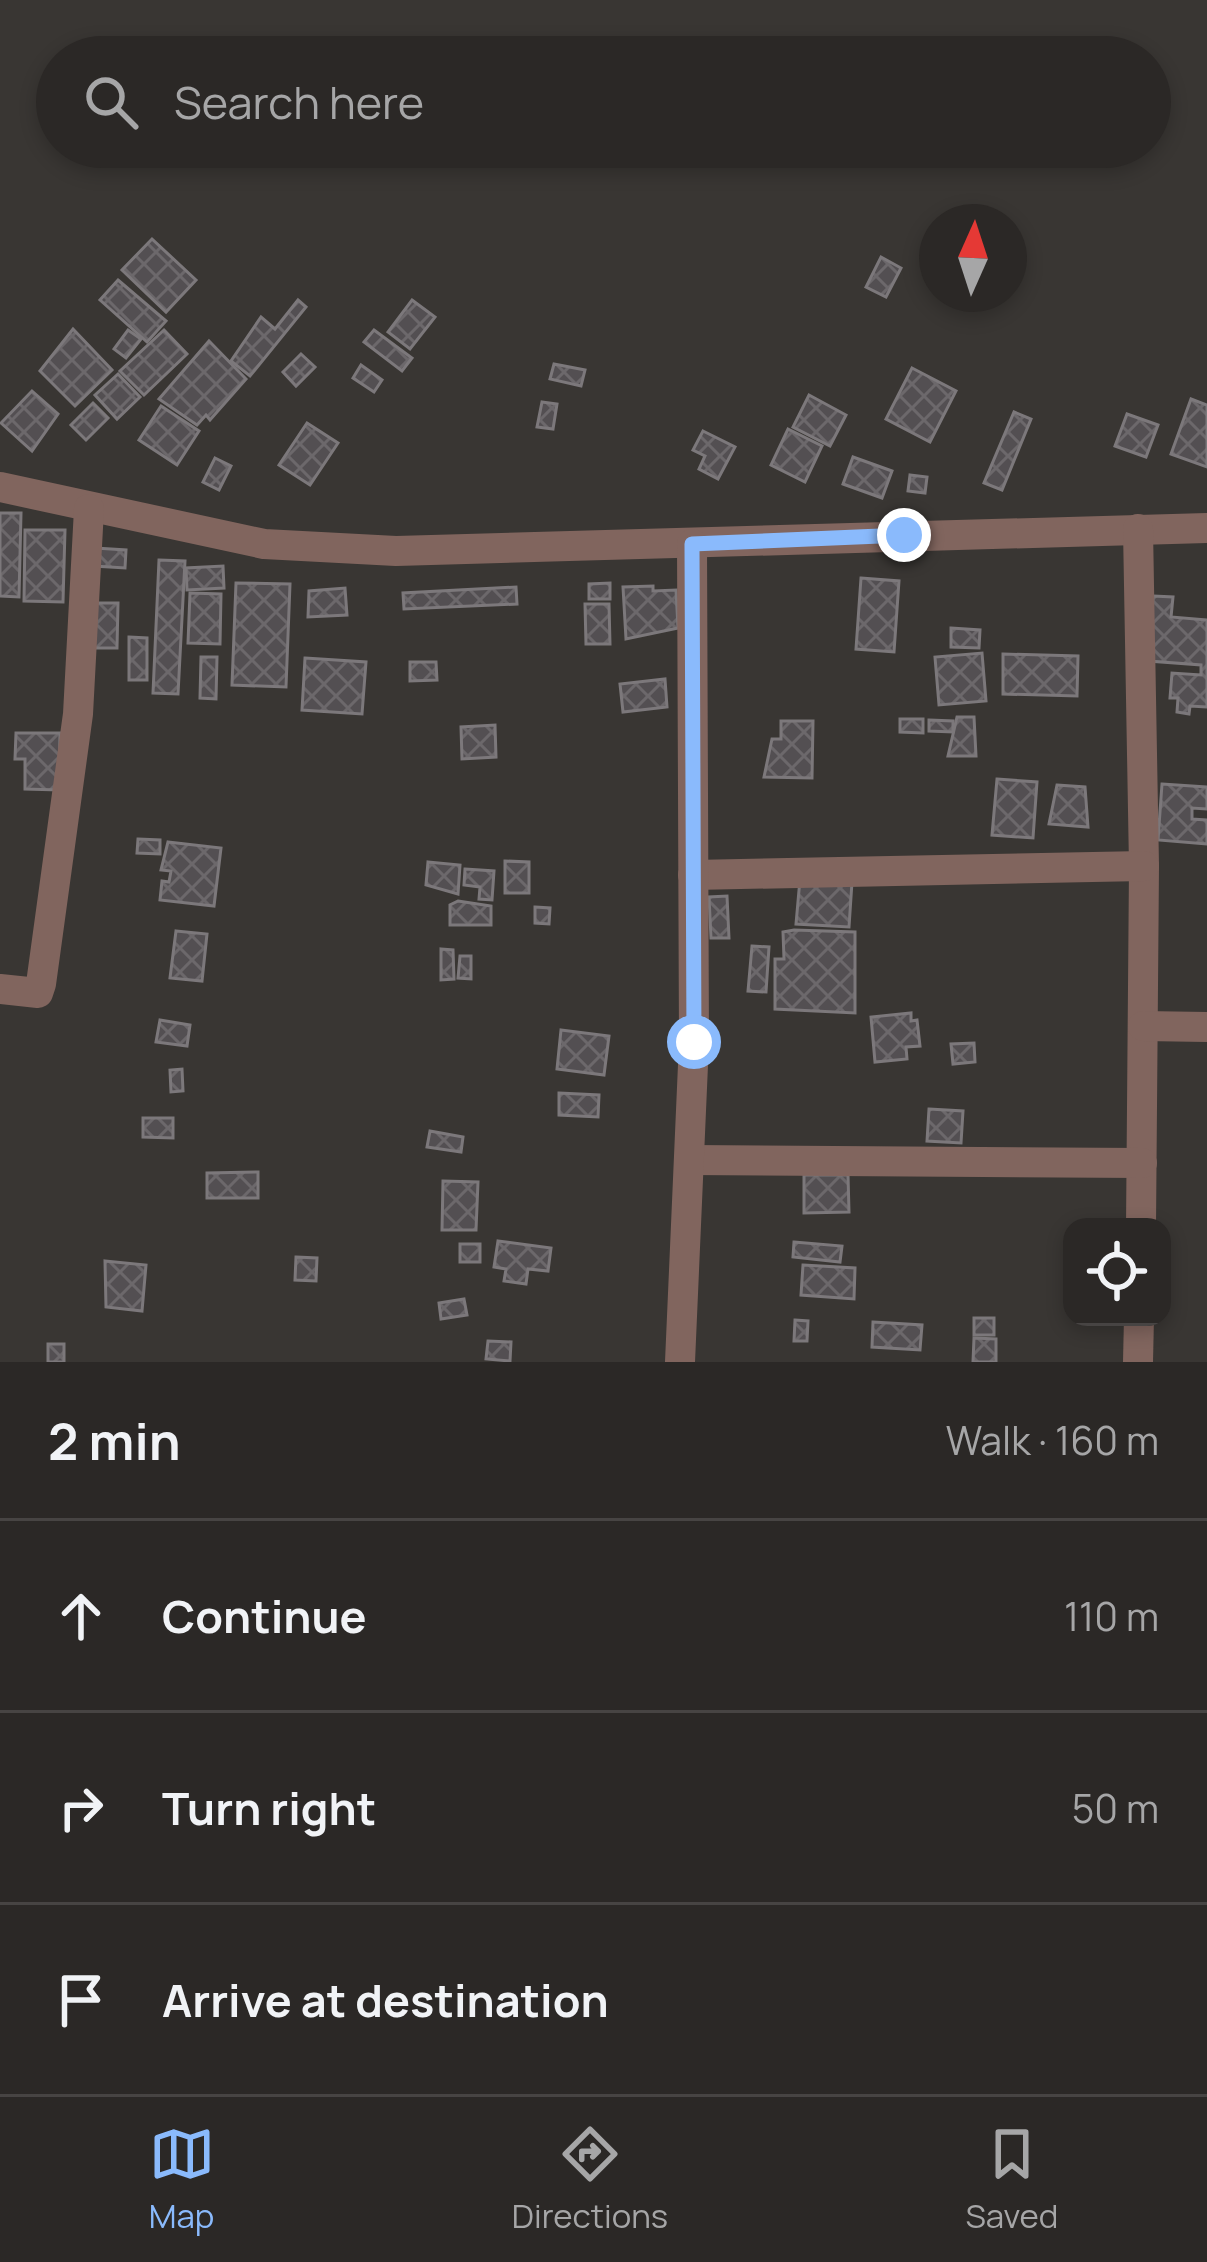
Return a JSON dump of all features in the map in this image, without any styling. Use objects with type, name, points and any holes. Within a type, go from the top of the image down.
[{"type":"street","points":[[0,487],[264,544],[396,551],[1207,528]]},
{"type":"street","points":[[0,989],[30,995],[41,984],[78,714],[89,509]]},
{"type":"street","points":[[1138,529],[1144,866],[1141,1218]]},
{"type":"street","points":[[680,1362],[689,1160],[692,544]]},
{"type":"street","points":[[693,875],[1144,866]]},
{"type":"street","points":[[1143,1026],[1207,1027]]},
{"type":"street","points":[[689,1160],[1142,1163]]},
{"type":"street","points":[[1138,1362],[1139,1326]]},
{"type":"building","points":[[152,239],[196,280],[166,312],[122,270]]},
{"type":"building","points":[[881,257],[901,268],[886,297],[866,287]]},
{"type":"building","points":[[118,280],[166,321],[147,342],[100,300]]},
{"type":"building","points":[[298,300],[306,307],[250,376],[231,361],[261,317],[275,329]]},
{"type":"building","points":[[412,300],[435,317],[410,349],[388,332]]},
{"type":"building","points":[[73,329],[112,370],[75,406],[40,371]]},
{"type":"building","points":[[128,330],[141,339],[126,358],[114,349]]},
{"type":"building","points":[[164,330],[187,354],[144,395],[120,371]]},
{"type":"building","points":[[374,330],[412,358],[402,371],[364,342]]},
{"type":"building","points":[[209,341],[246,379],[210,420],[206,415],[197,425],[159,399]]},
{"type":"building","points":[[301,354],[315,367],[296,386],[283,372]]},
{"type":"building","points":[[554,364],[585,370],[581,386],[550,379]]},
{"type":"building","points":[[361,365],[382,380],[374,392],[353,378]]},
{"type":"building","points":[[912,368],[956,391],[930,442],[886,419]]},
{"type":"building","points":[[118,374],[140,397],[117,419],[95,395]]},
{"type":"building","points":[[32,391],[58,414],[32,451],[1,423]]},
{"type":"building","points":[[809,395],[846,415],[830,446],[793,427]]},
{"type":"building","points":[[1191,399],[1207,405],[1207,467],[1171,454]]},
{"type":"building","points":[[542,402],[557,404],[553,429],[537,427]]},
{"type":"building","points":[[93,403],[108,418],[86,440],[71,425]]},
{"type":"building","points":[[161,406],[199,431],[177,465],[139,440]]},
{"type":"building","points":[[1014,412],[1031,419],[1002,490],[984,483]]},
{"type":"building","points":[[1127,414],[1158,425],[1146,457],[1115,446]]},
{"type":"building","points":[[307,423],[338,443],[310,485],[279,465]]},
{"type":"building","points":[[788,429],[822,446],[805,482],[771,465]]},
{"type":"building","points":[[703,431],[735,447],[718,479],[699,469],[705,456],[693,450]]},
{"type":"building","points":[[853,457],[892,471],[882,498],[843,484]]},
{"type":"building","points":[[215,458],[231,466],[219,490],[203,482]]},
{"type":"building","points":[[910,475],[927,477],[925,493],[908,491]]},
{"type":"building","points":[[0,513],[21,513],[19,597],[0,596]]},
{"type":"building","points":[[25,530],[65,530],[63,602],[24,601]]},
{"type":"building","points":[[95,548],[126,550],[125,568],[94,566]]},
{"type":"building","points":[[159,560],[185,561],[178,694],[153,693]]},
{"type":"building","points":[[223,566],[224,588],[187,590],[186,568]]},
{"type":"building","points":[[861,578],[899,581],[894,652],[856,649]]},
{"type":"building","points":[[236,583],[290,584],[286,687],[232,685]]},
{"type":"building","points":[[610,583],[610,599],[589,599],[589,584]]},
{"type":"building","points":[[653,586],[653,591],[676,590],[678,628],[626,639],[623,587]]},
{"type":"building","points":[[516,587],[517,604],[404,609],[403,593]]},
{"type":"building","points":[[345,588],[347,615],[308,617],[309,591]]},
{"type":"building","points":[[190,593],[221,594],[220,644],[188,643]]},
{"type":"building","points":[[1153,596],[1173,597],[1171,617],[1207,620],[1207,707],[1190,706],[1189,714],[1177,712],[1178,698],[1170,698],[1172,673],[1201,675],[1201,665],[1149,661]]},
{"type":"building","points":[[89,603],[118,603],[117,648],[89,648]]},
{"type":"building","points":[[585,604],[609,604],[610,644],[586,644]]},
{"type":"building","points":[[951,628],[980,630],[979,648],[951,647]]},
{"type":"building","points":[[129,637],[147,638],[147,680],[129,680]]},
{"type":"building","points":[[982,653],[986,701],[939,705],[935,657]]},
{"type":"building","points":[[1003,654],[1078,656],[1077,696],[1003,694]]},
{"type":"building","points":[[201,657],[217,657],[216,699],[200,698]]},
{"type":"building","points":[[305,658],[366,662],[362,714],[302,710]]},
{"type":"building","points":[[410,662],[436,662],[437,680],[410,681]]},
{"type":"building","points":[[665,679],[667,707],[623,712],[620,684]]},
{"type":"building","points":[[957,717],[974,717],[976,756],[948,756]]},
{"type":"building","points":[[900,719],[923,719],[923,733],[900,732]]},
{"type":"building","points":[[929,720],[953,721],[953,732],[929,731]]},
{"type":"building","points":[[781,721],[813,721],[812,778],[764,777],[772,739],[781,739]]},
{"type":"building","points":[[495,725],[496,757],[462,759],[461,727]]},
{"type":"building","points":[[16,733],[60,733],[59,790],[25,789],[25,759],[15,759]]},
{"type":"building","points":[[997,779],[1037,782],[1033,838],[992,835]]},
{"type":"building","points":[[1162,784],[1207,787],[1207,809],[1192,808],[1192,819],[1207,820],[1207,844],[1158,840]]},
{"type":"building","points":[[1057,785],[1085,787],[1088,827],[1049,824]]},
{"type":"building","points":[[138,839],[160,840],[160,854],[137,853]]},
{"type":"building","points":[[168,842],[221,848],[214,906],[160,900],[162,881],[169,882],[171,871],[161,870]]},
{"type":"building","points":[[505,861],[529,862],[529,893],[505,893]]},
{"type":"building","points":[[428,862],[460,865],[458,894],[426,885]]},
{"type":"building","points":[[465,869],[494,871],[492,900],[479,899],[480,887],[464,885]]},
{"type":"building","points":[[800,879],[852,882],[849,927],[796,924]]},
{"type":"building","points":[[727,896],[729,938],[711,938],[709,897]]},
{"type":"building","points":[[458,901],[491,906],[491,925],[450,925],[450,905]]},
{"type":"building","points":[[535,907],[550,908],[549,924],[535,923]]},
{"type":"building","points":[[176,931],[207,934],[202,981],[170,978]]},
{"type":"building","points":[[783,932],[855,932],[855,1013],[775,1009],[775,959],[784,959]]},
{"type":"building","points":[[752,946],[769,947],[766,992],[748,991]]},
{"type":"building","points":[[441,949],[453,950],[454,979],[441,980]]},
{"type":"building","points":[[460,956],[471,956],[471,979],[458,978]]},
{"type":"building","points":[[911,1013],[911,1021],[917,1020],[920,1046],[906,1047],[907,1059],[875,1062],[871,1017]]},
{"type":"building","points":[[160,1020],[190,1025],[187,1046],[156,1042]]},
{"type":"building","points":[[561,1030],[609,1036],[604,1075],[557,1069]]},
{"type":"building","points":[[974,1043],[975,1062],[953,1064],[951,1044]]},
{"type":"building","points":[[182,1069],[183,1091],[171,1092],[170,1070]]},
{"type":"building","points":[[559,1093],[599,1095],[598,1117],[559,1115]]},
{"type":"building","points":[[929,1109],[963,1111],[961,1143],[927,1141]]},
{"type":"building","points":[[143,1118],[173,1118],[173,1138],[143,1137]]},
{"type":"building","points":[[430,1131],[463,1137],[461,1152],[427,1147]]},
{"type":"building","points":[[258,1172],[258,1198],[207,1198],[207,1173]]},
{"type":"building","points":[[804,1175],[848,1175],[849,1212],[804,1213]]},
{"type":"building","points":[[443,1181],[478,1182],[476,1230],[442,1230]]},
{"type":"building","points":[[498,1241],[551,1248],[548,1271],[528,1269],[526,1284],[504,1281],[506,1269],[494,1267]]},
{"type":"building","points":[[794,1242],[842,1246],[840,1262],[793,1257]]},
{"type":"building","points":[[460,1244],[480,1244],[480,1262],[460,1262]]},
{"type":"building","points":[[296,1257],[317,1258],[316,1281],[295,1280]]},
{"type":"building","points":[[105,1261],[146,1265],[142,1311],[106,1307]]},
{"type":"building","points":[[803,1265],[855,1268],[854,1299],[801,1295]]},
{"type":"building","points":[[464,1299],[467,1315],[441,1319],[439,1303]]},
{"type":"building","points":[[974,1318],[994,1318],[994,1335],[974,1335]]},
{"type":"building","points":[[795,1320],[808,1321],[807,1341],[794,1341]]},
{"type":"building","points":[[873,1322],[922,1325],[920,1350],[872,1347]]},
{"type":"building","points":[[974,1338],[996,1339],[996,1362],[973,1362]]},
{"type":"building","points":[[488,1341],[511,1342],[510,1361],[486,1359]]},
{"type":"building","points":[[48,1344],[64,1344],[64,1362],[48,1362]]},
{"type":"route","points":[[694,1042],[692,544],[904,535]]}]
